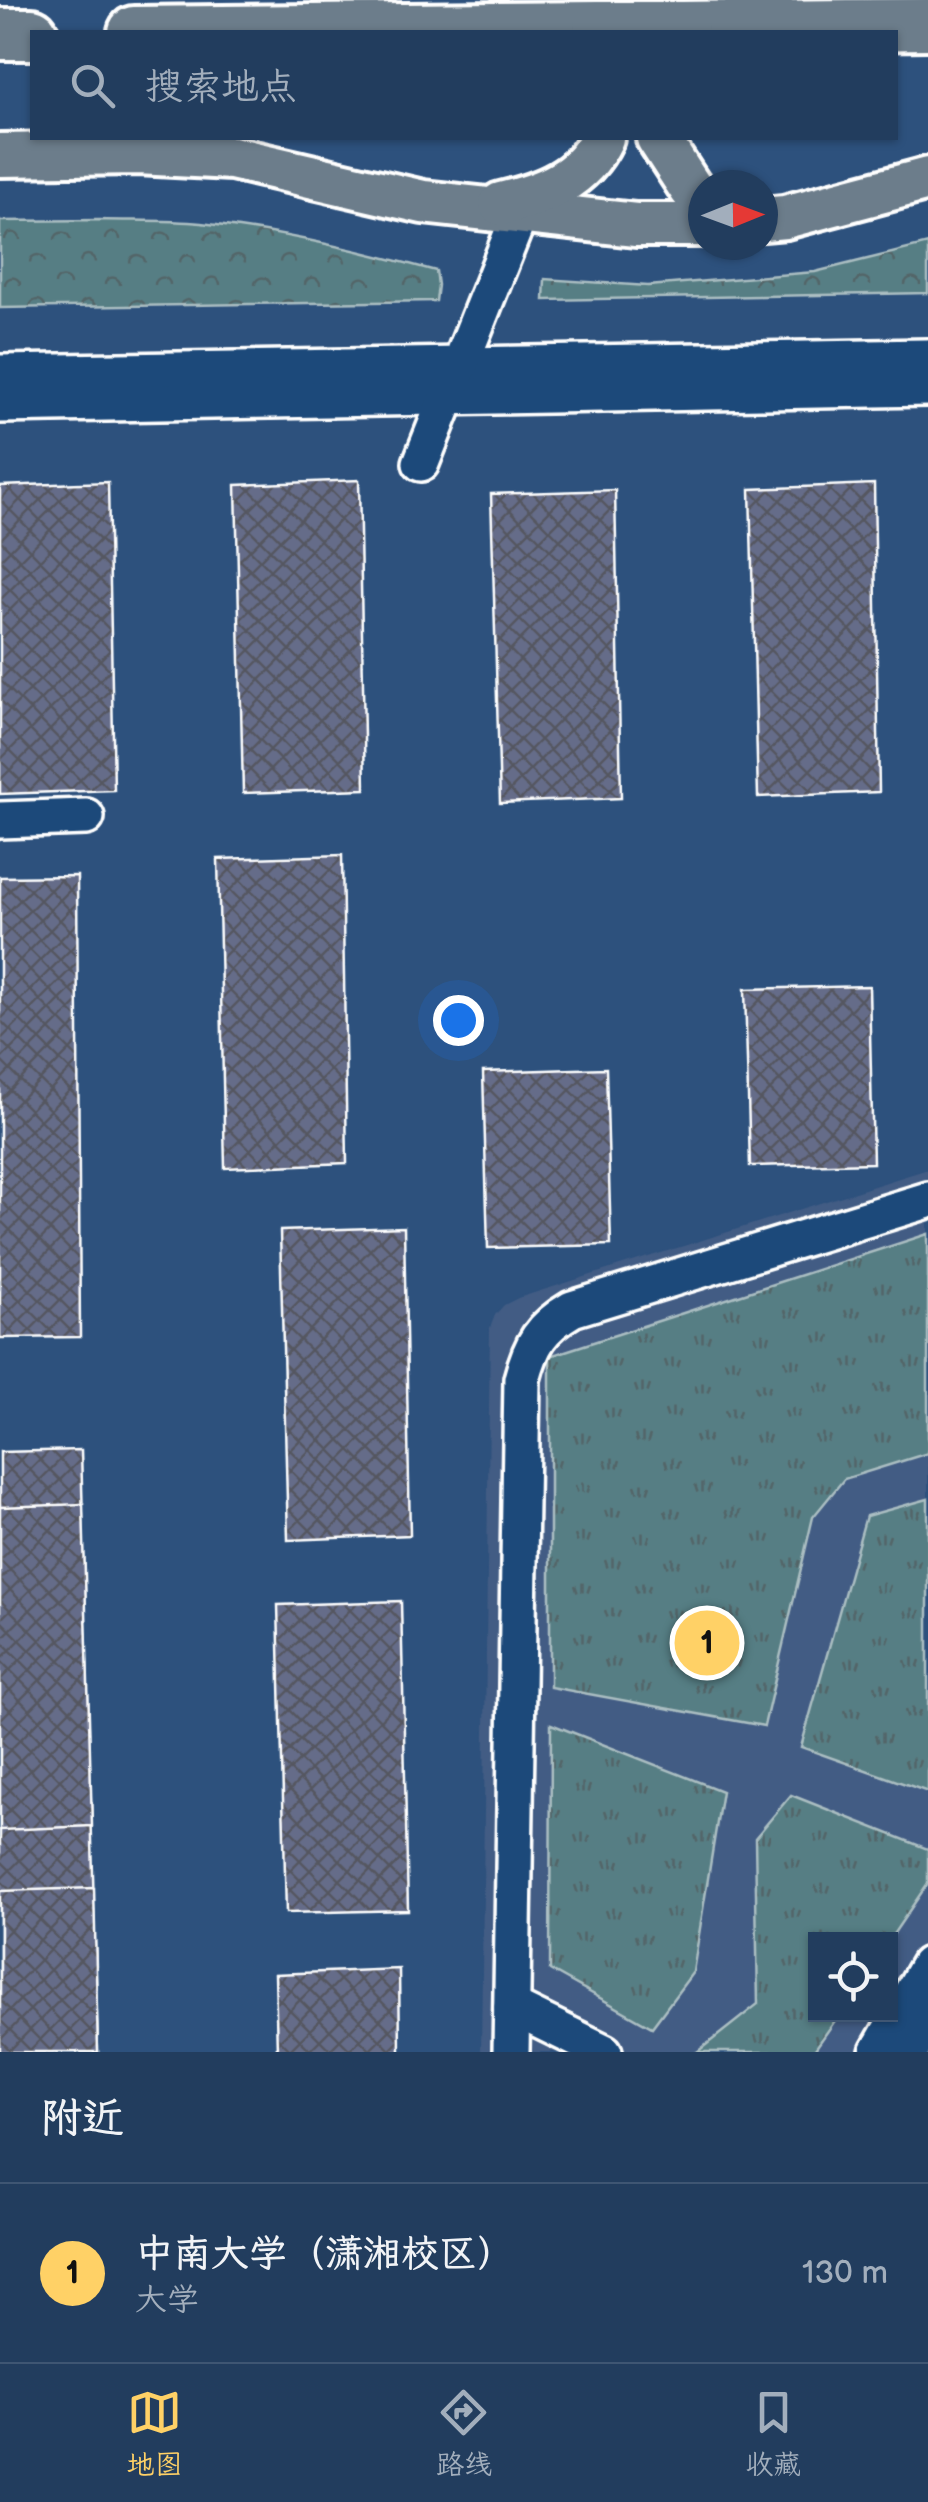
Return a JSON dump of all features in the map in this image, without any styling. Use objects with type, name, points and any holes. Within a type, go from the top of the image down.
[{"type":"highway","points":[[218,30],[635,20],[928,24]]},
{"type":"highway","points":[[0,34],[30,34]]},
{"type":"main road","points":[[466,207],[540,194],[571,178],[600,140]]},
{"type":"main road","points":[[659,140],[688,184]]},
{"type":"main road","points":[[0,154],[138,153],[232,158],[423,202],[636,225],[688,225]]},
{"type":"main road","points":[[778,217],[928,178]]},
{"type":"street","points":[[421,463],[520,214]]},
{"type":"street","points":[[0,405],[928,357]]},
{"type":"street","points":[[0,373],[928,388]]},
{"type":"street","points":[[0,820],[86,817]]},
{"type":"street","points":[[512,2052],[522,1379],[536,1336],[572,1309],[928,1200]]},
{"type":"street","points":[[878,2052],[928,1966]]},
{"type":"street","points":[[512,2008],[604,2052]]},
{"type":"street","points":[[910,2052],[928,2018]]},
{"type":"shaded area","points":[[928,1169],[928,2052],[481,2052],[490,1328],[504,1305]]},
{"type":"green space","points":[[100,220],[231,227],[378,256],[436,271],[436,301],[0,308],[0,221]]},
{"type":"green space","points":[[928,244],[928,293],[544,300],[545,279],[648,286],[815,272]]},
{"type":"green space","points":[[928,1234],[928,1453],[844,1479],[813,1517],[764,1726],[550,1687],[550,1356]]},
{"type":"green space","points":[[928,1499],[928,1792],[801,1747],[866,1516]]},
{"type":"green space","points":[[551,1724],[722,1791],[693,1972],[652,2027],[550,1970]]},
{"type":"green space","points":[[791,1795],[928,1849],[928,1883],[895,1932],[808,1932],[808,2022],[834,2022],[813,2052],[697,2052],[758,2004],[755,1838]]},
{"type":"building","points":[[359,480],[365,789],[243,793],[236,485]]},
{"type":"building","points":[[108,482],[114,790],[0,794],[0,486]]},
{"type":"building","points":[[874,484],[879,792],[758,797],[750,489]]},
{"type":"building","points":[[615,490],[621,798],[500,803],[491,494]]},
{"type":"building","points":[[342,855],[347,1163],[225,1168],[218,859]]},
{"type":"building","points":[[77,876],[80,1337],[0,1338],[0,877]]},
{"type":"building","points":[[869,986],[873,1163],[750,1166],[745,989]]},
{"type":"building","points":[[606,1068],[611,1245],[488,1248],[483,1072]]},
{"type":"building","points":[[404,1227],[410,1535],[288,1540],[280,1231]]},
{"type":"building","points":[[81,1450],[98,2052],[0,2052],[0,1452]]},
{"type":"building","points":[[83,1504],[92,1826],[0,1830],[0,1507]]},
{"type":"building","points":[[401,1601],[408,1910],[286,1913],[278,1605]]},
{"type":"building","points":[[94,1888],[98,2052],[0,2052],[0,1891]]},
{"type":"building","points":[[399,1969],[400,2052],[277,2052],[275,1974]]},
{"type":"place","name":"中南大学（潇湘校区）","points":[[707,1643]]}]
